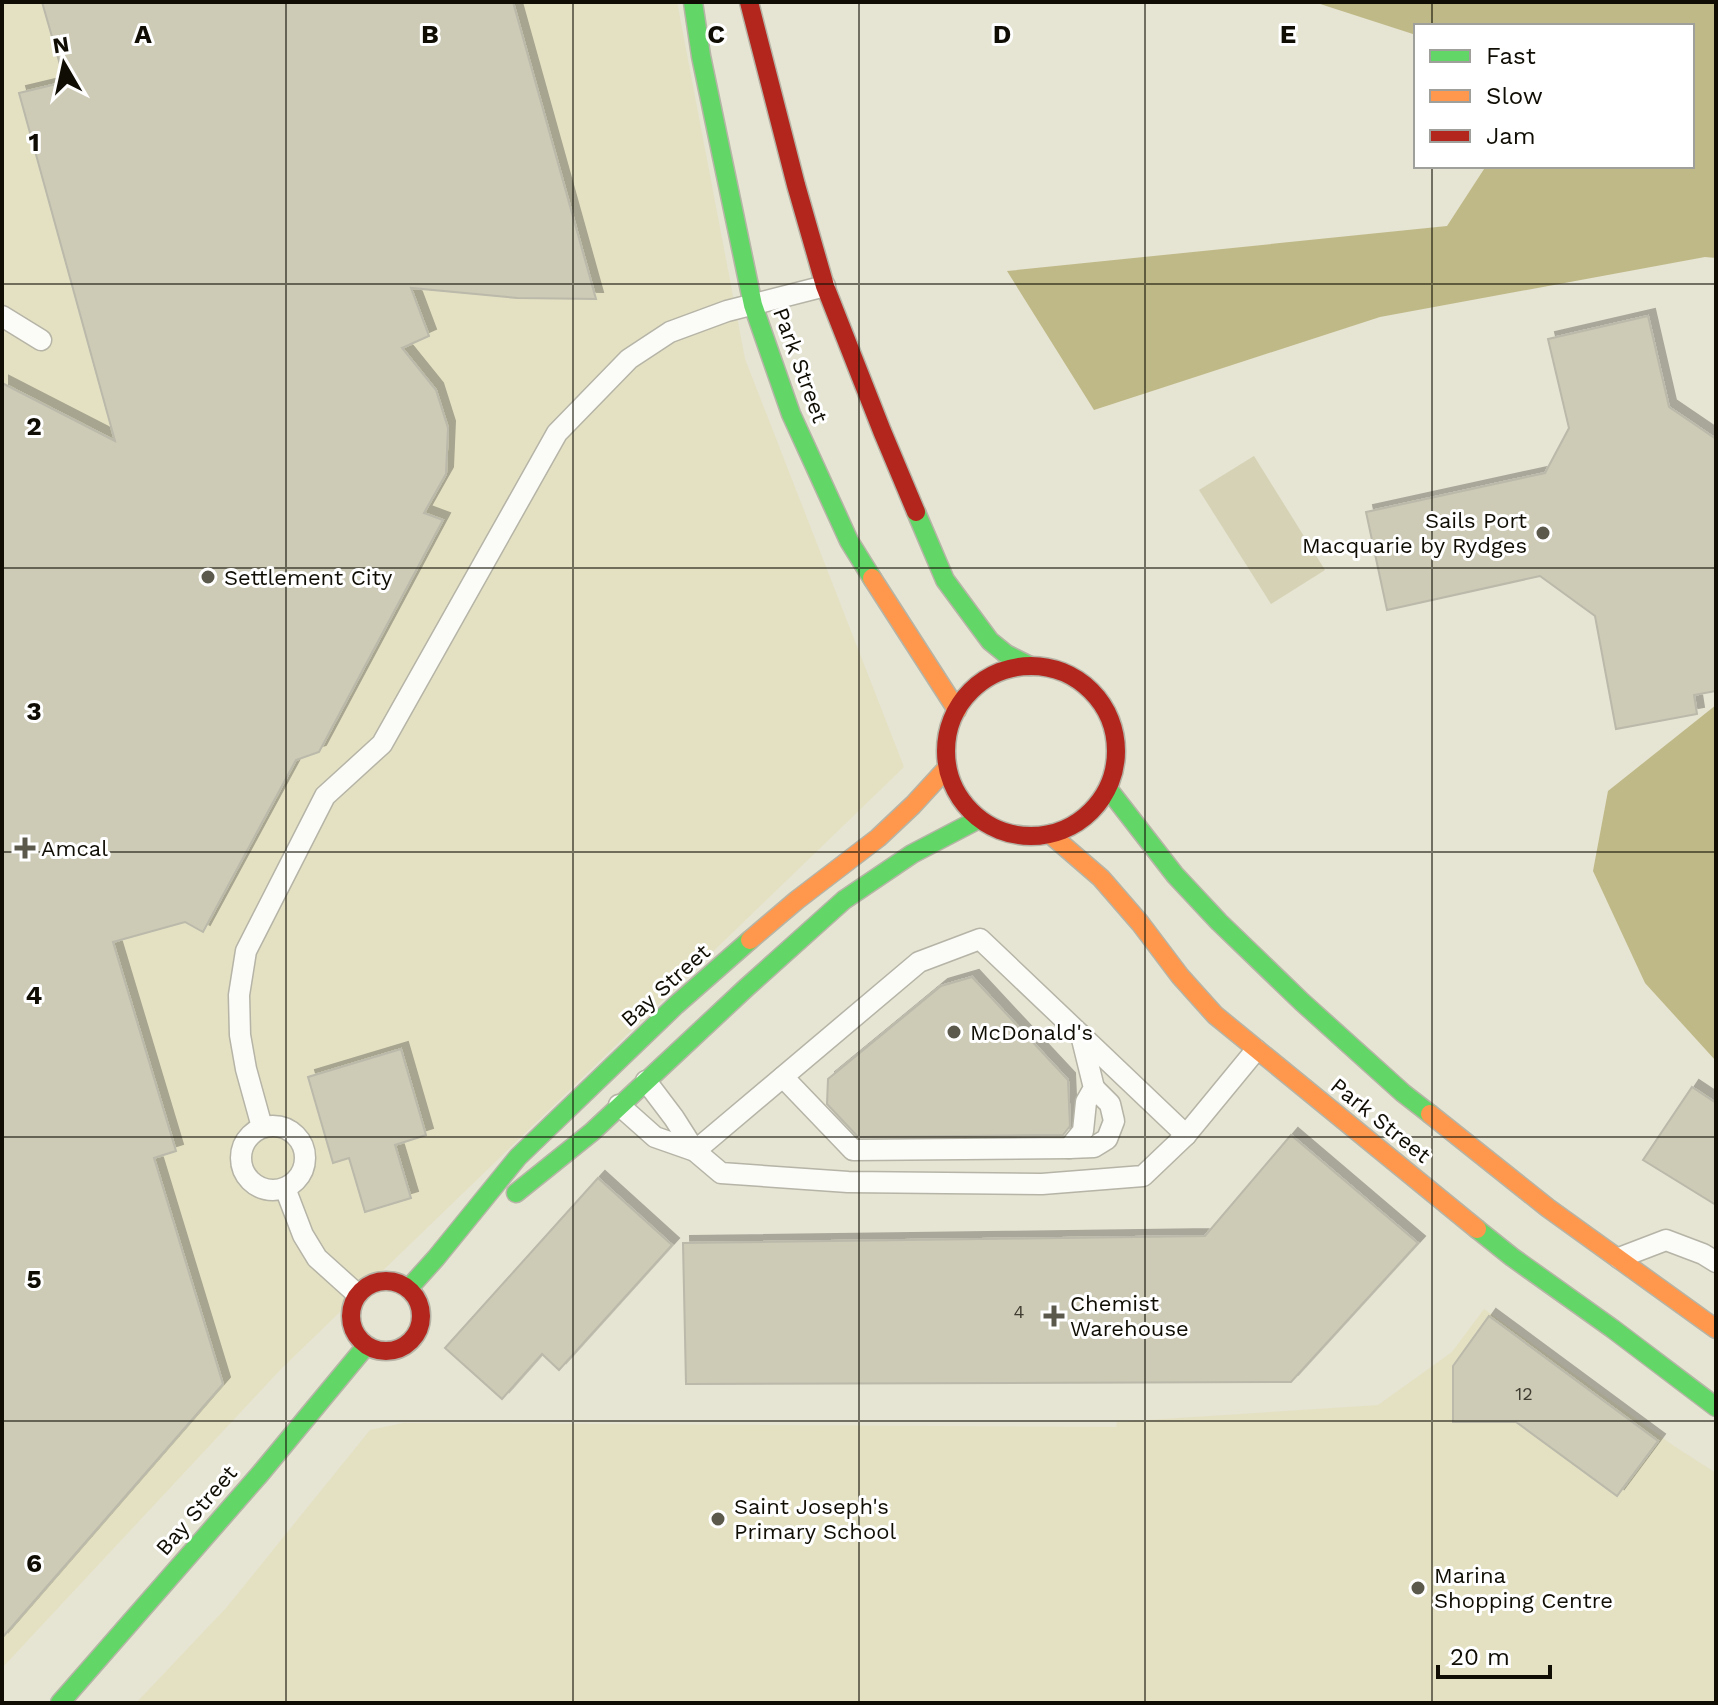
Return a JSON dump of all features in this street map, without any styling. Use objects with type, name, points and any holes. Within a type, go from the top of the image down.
[{"type":"street","name":"Park Street","points":[[693,2],[701,56],[753,305],[791,414],[849,541],[957,710]]},
{"type":"street","points":[[749,2],[825,286],[945,580],[990,641],[1006,654],[1030,666],[1059,671],[1083,683],[1103,704],[1115,731],[1117,762],[1109,790],[1089,815],[1050,834],[1034,837],[1005,833],[979,819],[956,799],[947,768],[947,738],[957,710],[975,687],[1000,672],[1030,666]]},
{"type":"street","name":"Bay Street","points":[[409,1288],[518,1157],[581,1095],[676,1005],[784,911],[878,838],[947,768]]},
{"type":"street","name":"Park Street","points":[[1109,790],[1175,875],[1219,922],[1403,1093],[1548,1208],[1716,1329]]},
{"type":"street","name":"Bay Street","points":[[436,1258],[592,1132],[844,900],[912,854],[979,819]]},
{"type":"street","name":"Park Street","points":[[1050,834],[1101,878],[1215,1015],[1512,1257],[1716,1407]]},
{"type":"street","points":[[397,1280],[419,1300],[422,1313],[420,1329],[401,1348],[387,1352],[366,1346],[352,1331],[350,1308],[357,1294],[369,1284],[397,1280]]},
{"type":"street","name":"Bay Street","points":[[60,1703],[260,1474],[366,1346]]},
{"type":"lane","points":[[262,1127],[240,1035],[239,995],[246,951],[325,796],[382,744],[557,433],[629,359],[670,332],[727,311],[825,286]]},
{"type":"lane","points":[[2,316],[41,340]]},
{"type":"lane","points":[[695,1151],[919,962],[980,939],[1186,1135]]},
{"type":"lane","points":[[783,1077],[853,1150],[1094,1147],[1107,1139],[1114,1121],[1110,1104],[1094,1088],[1081,1035]]},
{"type":"lane","points":[[646,1081],[695,1151],[721,1173],[848,1182],[1042,1184],[1143,1176],[1186,1135],[1256,1050]]},
{"type":"lane","points":[[1069,1148],[1083,1131],[1086,1102],[1094,1088]]},
{"type":"lane","points":[[619,1105],[655,1137],[695,1151]]},
{"type":"lane","points":[[277,1125],[290,1130],[300,1141],[305,1154],[304,1168],[297,1180],[285,1188],[262,1188],[244,1174],[241,1152],[245,1141],[252,1132],[262,1127],[277,1125]]},
{"type":"lane","points":[[285,1188],[303,1235],[317,1258],[357,1294]]},
{"type":"lane","points":[[1619,1258],[1666,1240],[1716,1262]]},
{"type":"shaded area","points":[[2,2],[677,2],[745,359],[904,767],[281,1369],[2,1668]]},
{"type":"shaded area","points":[[1314,2],[1716,2],[1716,258],[1705,257],[1380,317],[1094,410],[1007,271],[1447,226],[1485,168],[1694,168],[1694,24],[1414,24],[1414,34]]},
{"type":"shaded area","points":[[1254,456],[1325,570],[1271,604],[1199,490]]},
{"type":"shaded area","points":[[1716,705],[1716,1061],[1645,983],[1593,871],[1608,791]]},
{"type":"shaded area","points":[[1484,1309],[1716,1473],[1716,1703],[136,1703],[226,1608],[370,1430],[403,1423],[1116,1427],[1117,1422],[1378,1405],[1452,1352]]},
{"type":"building","name":"Settlement City","points":[[42,2],[513,2],[596,299],[517,298],[411,288],[429,336],[402,348],[436,390],[448,428],[446,474],[424,513],[443,520],[319,752],[296,760],[203,932],[185,922],[113,942],[176,1151],[154,1158],[223,1384],[2,1638],[2,383],[115,441],[19,93],[65,82]]},
{"type":"building","name":"Sails Port Macquarie by Rydges","points":[[1648,316],[1669,407],[1716,439],[1716,691],[1694,695],[1697,714],[1616,729],[1595,616],[1540,576],[1387,610],[1366,512],[1545,473],[1569,428],[1548,339]]},
{"type":"building","name":"McDonald's","points":[[972,977],[1068,1080],[1070,1126],[1063,1135],[858,1137],[827,1104],[828,1079],[941,986]]},
{"type":"building","points":[[401,1049],[426,1135],[395,1145],[411,1198],[365,1212],[349,1158],[333,1163],[308,1077]]},
{"type":"building","points":[[1692,1087],[1716,1103],[1716,1205],[1643,1160]]},
{"type":"building","points":[[1291,1135],[1418,1243],[1291,1382],[686,1384],[683,1243],[1205,1236]]},
{"type":"building","points":[[598,1178],[672,1245],[559,1370],[542,1354],[502,1399],[445,1348]]},
{"type":"building","points":[[1489,1316],[1658,1441],[1617,1496],[1516,1422],[1453,1422],[1453,1366]]},
{"type":"traffic: fast","points":[[693,2],[701,56],[753,305],[791,414],[849,541],[872,578]]},
{"type":"traffic: fast","points":[[916,512],[945,580],[990,641],[1006,654],[1030,666]]},
{"type":"traffic: fast","points":[[1109,790],[1175,875],[1219,922],[1302,1002],[1430,1114]]},
{"type":"traffic: fast","points":[[516,1193],[592,1132],[844,900],[912,854],[979,819]]},
{"type":"traffic: fast","points":[[409,1288],[518,1157],[676,1005],[750,940]]},
{"type":"traffic: fast","points":[[1477,1229],[1716,1407]]},
{"type":"traffic: fast","points":[[60,1703],[260,1474],[366,1346]]},
{"type":"traffic: slow","points":[[872,578],[957,710]]},
{"type":"traffic: slow","points":[[750,940],[878,838],[947,768]]},
{"type":"traffic: slow","points":[[1050,834],[1101,878],[1215,1015],[1477,1229]]},
{"type":"traffic: slow","points":[[1430,1114],[1548,1208],[1716,1329]]},
{"type":"traffic: jam","points":[[749,2],[825,286],[916,512]]},
{"type":"traffic: jam","points":[[1031,666],[1063,673],[1091,691],[1109,719],[1116,751],[1109,783],[1091,811],[1063,829],[1031,836],[999,829],[971,811],[953,783],[946,751],[953,719],[971,691],[999,673],[1031,666]]},
{"type":"traffic: jam","points":[[386,1281],[411,1291],[421,1316],[411,1341],[386,1351],[361,1341],[351,1316],[361,1291],[386,1281]]},
{"type":"place","name":"Sails Port Macquarie by Rydges","points":[[1543,533]]},
{"type":"place","name":"Settlement City","points":[[208,577]]},
{"type":"place","name":"Amcal","points":[[25,848]]},
{"type":"place","name":"McDonald's","points":[[954,1032]]},
{"type":"place","name":"Chemist Warehouse","points":[[1054,1316]]},
{"type":"place","name":"Saint Joseph's Primary School","points":[[718,1519]]},
{"type":"place","name":"Marina Shopping Centre","points":[[1418,1588]]}]
